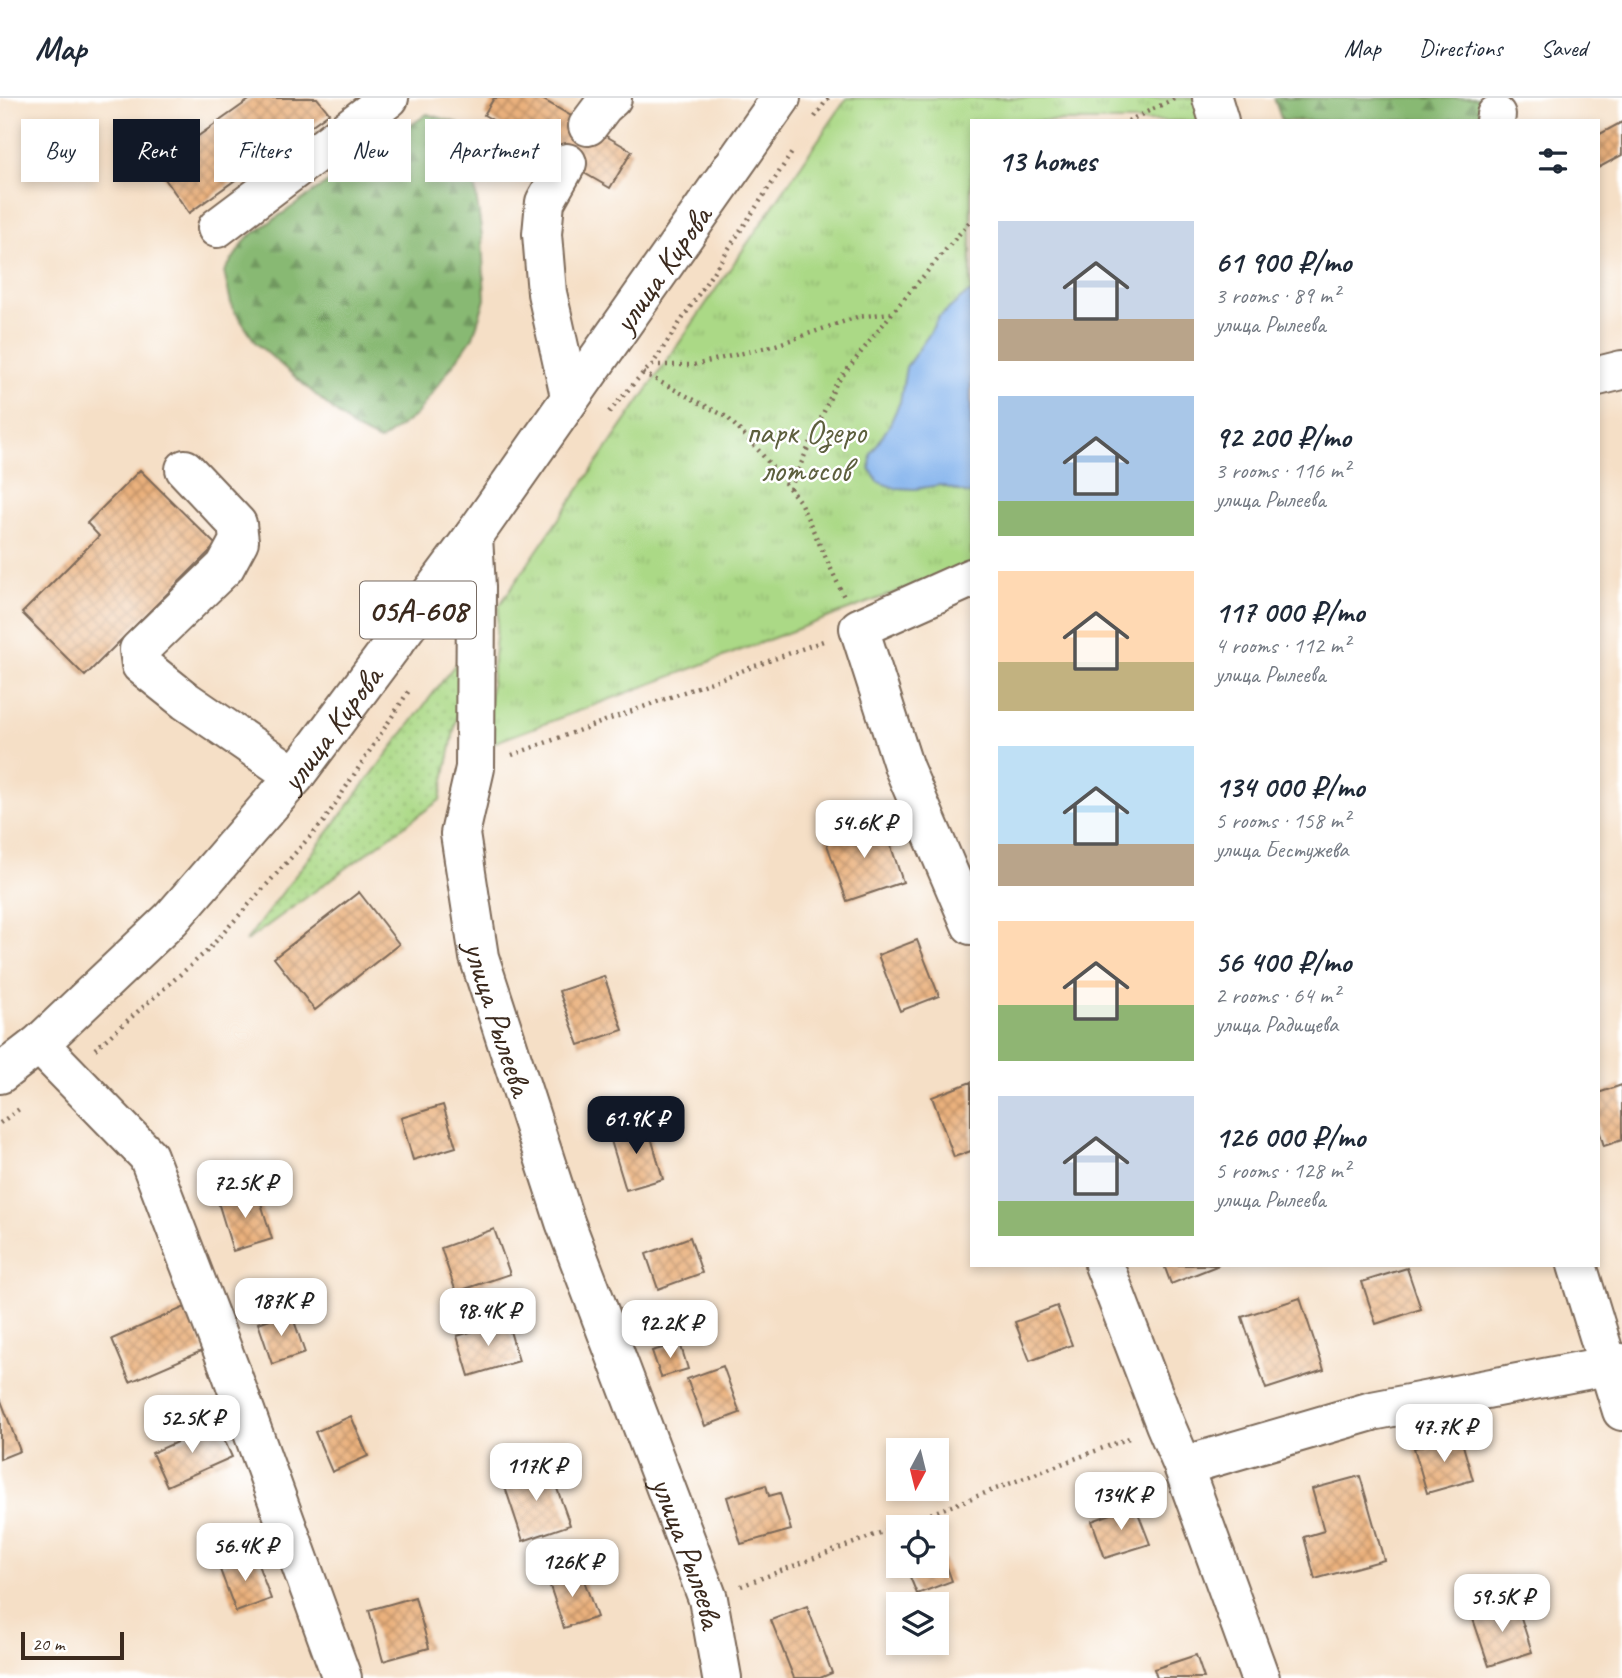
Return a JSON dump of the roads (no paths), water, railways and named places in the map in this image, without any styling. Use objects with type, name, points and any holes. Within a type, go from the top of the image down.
[{"type":"street","points":[[217,228],[389,98]]},
{"type":"street","name":"улица Кирова","points":[[0,1074],[39,1044],[171,919],[295,776],[472,537],[781,98]]},
{"type":"street","points":[[1212,98],[1218,119]]},
{"type":"street","points":[[567,163],[545,202],[541,234],[547,293],[570,396]]},
{"type":"street","points":[[1600,376],[1622,370]]},
{"type":"street","points":[[184,469],[237,524],[239,541],[225,567],[139,650],[141,665],[186,701],[295,776]]},
{"type":"street","name":"улица Рылеева","points":[[472,537],[476,587],[475,768],[460,834],[478,957],[565,1222],[708,1599],[722,1678]]},
{"type":"street","points":[[970,578],[859,628],[904,768],[970,923]]},
{"type":"street","points":[[39,1044],[148,1156],[231,1372],[342,1678]]},
{"type":"street","points":[[1105,1267],[1183,1466],[1260,1678]]},
{"type":"street","points":[[1578,1267],[1615,1365],[1622,1411]]},
{"type":"street","points":[[1183,1466],[1372,1411],[1615,1365]]},
{"type":"water","points":[[970,293],[970,495],[940,485],[915,489],[895,488],[878,482],[870,469],[871,454],[900,402],[906,367],[938,318]]},
{"type":"park label","name":"парк Озеро лотосов","points":[[806,450]]}]
